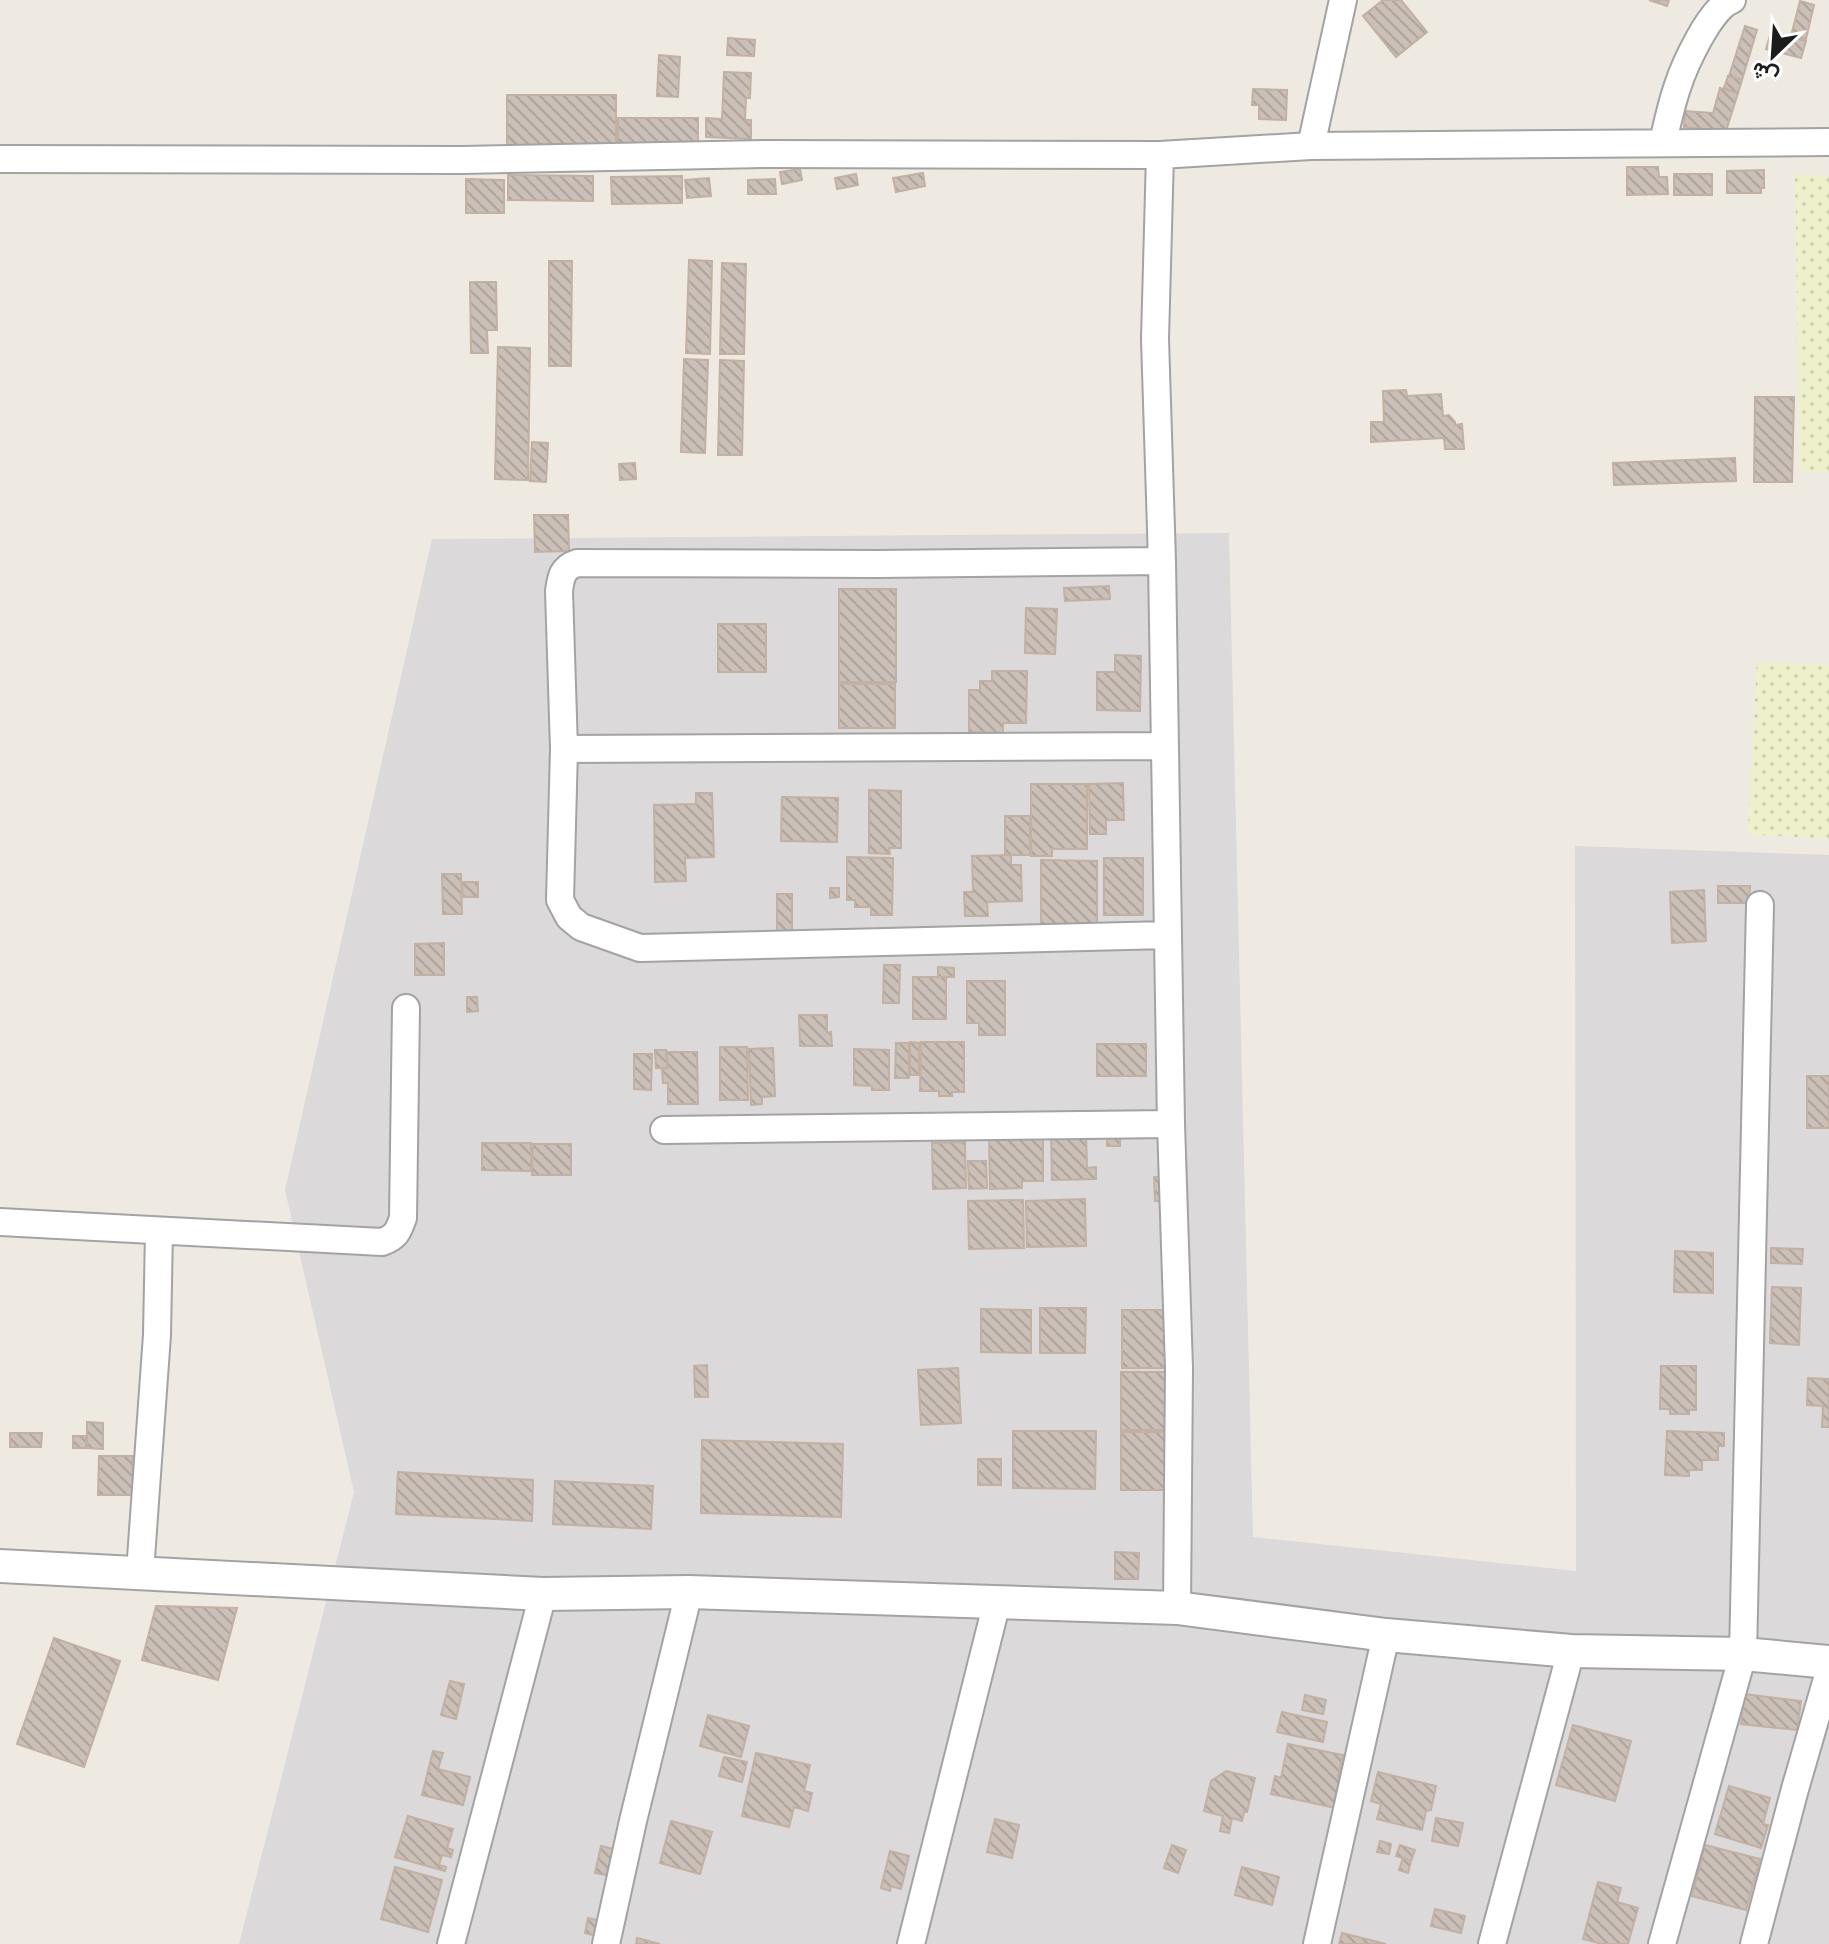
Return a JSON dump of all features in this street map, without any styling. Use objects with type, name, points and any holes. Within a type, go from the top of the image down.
[{"type":"street","points":[[1311,146],[1343,0]]},
{"type":"street","points":[[1663,142],[1677,86],[1698,42],[1718,9],[1732,0]]},
{"type":"street","points":[[0,159],[462,160],[766,154],[1160,155],[1311,146],[1829,142]]},
{"type":"street","points":[[1160,155],[1155,339],[1179,1368],[1177,1608]]},
{"type":"street","points":[[1162,561],[577,563],[569,566],[560,578],[559,591],[564,749],[560,900],[569,917],[581,927],[640,948],[1168,935]]},
{"type":"street","points":[[564,749],[1165,746]]},
{"type":"street","points":[[1662,1944],[1743,1654],[1760,905]]},
{"type":"street","points":[[0,1222],[382,1242],[391,1239],[403,1218],[406,1008]]},
{"type":"street","points":[[664,1130],[1171,1124]]},
{"type":"street","points":[[140,1572],[157,1335],[159,1231]]},
{"type":"street","points":[[0,1566],[543,1594],[689,1592],[1177,1608],[1386,1635],[1571,1651],[1743,1654],[1829,1662]]},
{"type":"street","points":[[606,1944],[689,1592]]},
{"type":"street","points":[[451,1944],[543,1594]]},
{"type":"street","points":[[911,1944],[997,1602]]},
{"type":"street","points":[[1317,1944],[1386,1635]]},
{"type":"street","points":[[1492,1944],[1571,1651]]},
{"type":"street","points":[[1754,1944],[1829,1672]]},
{"type":"shaded area","points":[[1229,533],[1253,1537],[1576,1571],[1575,846],[1829,855],[1829,1944],[239,1944],[354,1492],[285,1190],[432,539]]},
{"type":"green space","points":[[1795,174],[1829,177],[1829,472],[1800,471]]},
{"type":"green space","points":[[1757,662],[1829,665],[1829,839],[1748,834]]},
{"type":"building","points":[[1383,0],[1401,0],[1427,32],[1396,57],[1363,16]]},
{"type":"building","points":[[1649,0],[1669,0],[1667,6]]},
{"type":"building","points":[[1800,1],[1814,5],[1806,39],[1791,36]]},
{"type":"building","points":[[1745,26],[1757,30],[1742,80],[1729,76]]},
{"type":"building","points":[[1771,32],[1806,41],[1801,58],[1766,49]]},
{"type":"building","points":[[728,38],[755,40],[754,56],[727,55]]},
{"type":"building","points":[[659,55],[680,57],[678,97],[657,96]]},
{"type":"building","points":[[724,72],[751,73],[745,120],[751,120],[751,139],[706,137],[706,118],[722,119]]},
{"type":"building","points":[[1728,76],[1742,80],[1738,93],[1724,88]]},
{"type":"building","points":[[1720,88],[1738,93],[1726,131],[1684,127],[1685,111],[1713,113]]},
{"type":"building","points":[[1253,89],[1287,90],[1286,120],[1259,119],[1259,105],[1252,105]]},
{"type":"building","points":[[507,95],[616,95],[616,146],[507,145]]},
{"type":"building","points":[[618,118],[698,118],[698,143],[618,143]]},
{"type":"building","points":[[1627,167],[1658,167],[1659,177],[1667,177],[1668,194],[1627,195]]},
{"type":"building","points":[[800,169],[802,180],[782,184],[780,172]]},
{"type":"building","points":[[1764,170],[1761,193],[1727,193],[1727,171]]},
{"type":"building","points":[[923,173],[925,186],[896,192],[893,178]]},
{"type":"building","points":[[856,174],[858,185],[837,189],[835,178]]},
{"type":"building","points":[[1674,174],[1712,174],[1712,195],[1674,195]]},
{"type":"building","points":[[508,175],[593,176],[593,201],[508,200]]},
{"type":"building","points":[[682,176],[682,203],[612,204],[611,177]]},
{"type":"building","points":[[709,178],[711,196],[687,198],[685,180]]},
{"type":"building","points":[[466,179],[504,180],[504,213],[466,213]]},
{"type":"building","points":[[775,179],[776,194],[748,194],[748,180]]},
{"type":"building","points":[[689,260],[712,261],[710,354],[686,353]]},
{"type":"building","points":[[549,261],[572,261],[571,366],[549,366]]},
{"type":"building","points":[[722,263],[746,264],[744,354],[720,354]]},
{"type":"building","points":[[470,282],[496,282],[497,330],[487,330],[488,353],[471,353]]},
{"type":"building","points":[[498,347],[530,348],[528,480],[495,479]]},
{"type":"building","points":[[684,359],[708,360],[705,453],[681,452]]},
{"type":"building","points":[[720,360],[744,361],[742,455],[718,455]]},
{"type":"building","points":[[1406,390],[1407,396],[1441,394],[1443,416],[1449,415],[1455,425],[1462,424],[1464,449],[1445,449],[1444,438],[1371,442],[1371,422],[1384,422],[1383,391]]},
{"type":"building","points":[[1755,397],[1794,397],[1792,482],[1754,482]]},
{"type":"building","points":[[532,442],[548,443],[546,482],[530,481]]},
{"type":"building","points":[[1735,458],[1736,481],[1614,485],[1613,463]]},
{"type":"building","points":[[635,463],[636,479],[620,480],[619,464]]},
{"type":"building","points":[[534,515],[568,515],[569,551],[535,552]]},
{"type":"building","points":[[1109,586],[1110,599],[1065,601],[1064,588]]},
{"type":"building","points":[[839,589],[896,589],[896,682],[839,682]]},
{"type":"building","points":[[1026,608],[1057,609],[1055,654],[1025,653]]},
{"type":"building","points":[[718,624],[766,624],[766,672],[718,672]]},
{"type":"building","points":[[1115,655],[1141,656],[1140,711],[1097,710],[1097,672],[1115,672]]},
{"type":"building","points":[[992,671],[1027,671],[1026,723],[1003,723],[1003,733],[969,732],[969,690],[980,690],[980,681],[992,681]]},
{"type":"building","points":[[839,684],[895,684],[895,728],[839,728]]},
{"type":"building","points":[[1123,783],[1124,820],[1106,820],[1106,834],[1090,834],[1089,784]]},
{"type":"building","points":[[1031,784],[1087,784],[1087,849],[1052,849],[1052,856],[1031,856]]},
{"type":"building","points":[[869,790],[901,791],[901,848],[889,848],[890,854],[869,853]]},
{"type":"building","points":[[696,793],[712,793],[714,857],[685,858],[686,881],[655,882],[654,805],[696,804]]},
{"type":"building","points":[[782,797],[838,798],[837,842],[781,841]]},
{"type":"building","points":[[1005,816],[1030,816],[1030,855],[1005,855]]},
{"type":"building","points":[[1011,855],[1011,865],[1021,865],[1022,901],[987,902],[988,916],[965,916],[964,892],[973,892],[972,856]]},
{"type":"building","points":[[847,857],[893,858],[892,915],[871,915],[871,907],[855,907],[855,900],[847,900]]},
{"type":"building","points":[[1104,858],[1143,858],[1143,915],[1104,915]]},
{"type":"building","points":[[1041,860],[1097,861],[1097,926],[1041,926]]},
{"type":"building","points":[[442,874],[461,874],[462,914],[443,914]]},
{"type":"building","points":[[462,882],[478,882],[478,897],[463,897]]},
{"type":"building","points":[[1718,886],[1750,886],[1749,903],[1718,903]]},
{"type":"building","points":[[830,888],[839,888],[839,897],[830,898]]},
{"type":"building","points":[[1704,890],[1706,941],[1672,943],[1670,892]]},
{"type":"building","points":[[777,894],[792,894],[792,932],[777,932]]},
{"type":"building","points":[[444,943],[444,975],[415,975],[415,944]]},
{"type":"building","points":[[884,965],[900,965],[899,1003],[883,1003]]},
{"type":"building","points":[[938,967],[954,968],[954,977],[938,977]]},
{"type":"building","points":[[913,977],[946,977],[946,1019],[913,1019]]},
{"type":"building","points":[[967,981],[1005,981],[1005,1035],[979,1035],[979,1023],[967,1023]]},
{"type":"building","points":[[467,997],[477,997],[478,1011],[467,1012]]},
{"type":"building","points":[[799,1015],[827,1015],[827,1033],[831,1032],[832,1046],[800,1046]]},
{"type":"building","points":[[910,1042],[919,1043],[919,1075],[910,1075]]},
{"type":"building","points":[[921,1042],[964,1042],[964,1092],[939,1096],[939,1091],[920,1091]]},
{"type":"building","points":[[896,1043],[909,1043],[909,1078],[895,1078]]},
{"type":"building","points":[[1097,1044],[1146,1044],[1146,1076],[1097,1076]]},
{"type":"building","points":[[720,1047],[747,1047],[748,1100],[720,1100]]},
{"type":"building","points":[[773,1048],[775,1096],[762,1097],[762,1104],[751,1105],[749,1049]]},
{"type":"building","points":[[854,1049],[889,1050],[889,1090],[872,1090],[872,1086],[854,1085]]},
{"type":"building","points":[[655,1050],[666,1050],[667,1068],[656,1068]]},
{"type":"building","points":[[667,1052],[697,1052],[698,1104],[668,1104],[668,1083],[663,1083],[662,1068],[668,1068]]},
{"type":"building","points":[[634,1054],[652,1054],[651,1090],[634,1089]]},
{"type":"building","points":[[1807,1076],[1829,1076],[1829,1128],[1807,1128]]},
{"type":"building","points":[[989,1133],[1043,1133],[1043,1181],[1022,1181],[1022,1188],[990,1189]]},
{"type":"building","points":[[1051,1133],[1086,1133],[1087,1168],[1096,1167],[1096,1179],[1052,1180]]},
{"type":"building","points":[[1107,1134],[1120,1134],[1120,1146],[1107,1146]]},
{"type":"building","points":[[965,1142],[966,1188],[933,1189],[932,1143]]},
{"type":"building","points":[[482,1143],[531,1143],[531,1171],[482,1170]]},
{"type":"building","points":[[533,1144],[571,1144],[571,1175],[532,1175]]},
{"type":"building","points":[[968,1161],[986,1161],[987,1188],[969,1189]]},
{"type":"building","points":[[1154,1177],[1171,1177],[1171,1201],[1155,1201]]},
{"type":"building","points":[[1085,1199],[1086,1246],[1027,1247],[1026,1201]]},
{"type":"building","points":[[1023,1200],[1024,1248],[969,1249],[968,1201]]},
{"type":"building","points":[[1771,1248],[1803,1249],[1802,1264],[1771,1263]]},
{"type":"building","points":[[1675,1251],[1713,1253],[1713,1293],[1674,1292]]},
{"type":"building","points":[[1772,1287],[1801,1288],[1799,1345],[1770,1343]]},
{"type":"building","points":[[1040,1308],[1086,1308],[1085,1353],[1040,1353]]},
{"type":"building","points":[[981,1309],[1031,1310],[1031,1353],[981,1352]]},
{"type":"building","points":[[1122,1310],[1169,1310],[1169,1368],[1122,1368]]},
{"type":"building","points":[[707,1365],[708,1397],[695,1397],[694,1366]]},
{"type":"building","points":[[1661,1366],[1696,1366],[1696,1410],[1689,1410],[1689,1414],[1670,1414],[1670,1409],[1660,1409]]},
{"type":"building","points":[[958,1368],[961,1423],[921,1425],[918,1370]]},
{"type":"building","points":[[1121,1372],[1169,1372],[1169,1430],[1121,1430]]},
{"type":"building","points":[[1808,1378],[1829,1379],[1829,1427],[1822,1427],[1823,1406],[1807,1405]]},
{"type":"building","points":[[87,1422],[103,1423],[103,1449],[87,1448]]},
{"type":"building","points":[[1013,1431],[1096,1431],[1095,1489],[1013,1488]]},
{"type":"building","points":[[1667,1431],[1724,1433],[1724,1446],[1718,1446],[1718,1460],[1702,1460],[1702,1470],[1689,1470],[1689,1476],[1665,1475]]},
{"type":"building","points":[[1121,1432],[1168,1432],[1168,1490],[1121,1490]]},
{"type":"building","points":[[10,1433],[42,1433],[41,1447],[10,1447]]},
{"type":"building","points":[[73,1436],[86,1436],[86,1448],[73,1448]]},
{"type":"building","points":[[702,1440],[843,1444],[841,1517],[701,1513]]},
{"type":"building","points":[[99,1456],[133,1456],[132,1495],[98,1495]]},
{"type":"building","points":[[978,1459],[1001,1459],[1001,1485],[978,1485]]},
{"type":"building","points":[[398,1472],[533,1480],[532,1521],[396,1514]]},
{"type":"building","points":[[555,1481],[653,1486],[651,1529],[553,1524]]},
{"type":"building","points":[[1115,1552],[1139,1553],[1138,1579],[1115,1579]]},
{"type":"building","points":[[156,1606],[237,1608],[218,1680],[142,1660]]},
{"type":"building","points":[[54,1638],[120,1661],[84,1767],[17,1744]]},
{"type":"building","points":[[450,1681],[464,1684],[456,1719],[441,1715]]},
{"type":"building","points":[[1744,1694],[1801,1701],[1797,1730],[1741,1724]]},
{"type":"building","points":[[1305,1695],[1326,1700],[1323,1714],[1302,1710]]},
{"type":"building","points":[[1282,1712],[1327,1722],[1323,1742],[1277,1732]]},
{"type":"building","points":[[708,1715],[749,1726],[741,1757],[700,1746]]},
{"type":"building","points":[[1573,1725],[1631,1741],[1615,1801],[1556,1785]]},
{"type":"building","points":[[1288,1744],[1343,1755],[1338,1778],[1346,1780],[1340,1809],[1271,1794],[1275,1776],[1281,1778]]},
{"type":"building","points":[[433,1751],[443,1753],[438,1769],[470,1777],[463,1805],[422,1795]]},
{"type":"building","points":[[756,1753],[810,1765],[804,1791],[812,1793],[808,1811],[794,1807],[789,1827],[742,1816]]},
{"type":"building","points":[[724,1757],[747,1762],[742,1782],[719,1776]]},
{"type":"building","points":[[1226,1771],[1255,1778],[1247,1812],[1244,1812],[1242,1821],[1232,1818],[1229,1833],[1220,1831],[1223,1816],[1204,1811],[1211,1781]]},
{"type":"building","points":[[1378,1772],[1436,1786],[1431,1810],[1426,1811],[1422,1830],[1377,1819],[1381,1804],[1371,1801]]},
{"type":"building","points":[[1729,1786],[1770,1798],[1763,1824],[1768,1825],[1761,1848],[1715,1834]]},
{"type":"building","points":[[408,1816],[453,1829],[447,1848],[453,1850],[451,1857],[442,1855],[439,1865],[446,1867],[445,1871],[395,1857]]},
{"type":"building","points":[[1436,1818],[1463,1823],[1458,1846],[1432,1841]]},
{"type":"building","points":[[995,1819],[1019,1825],[1012,1858],[987,1852]]},
{"type":"building","points":[[671,1821],[712,1832],[700,1874],[660,1863]]},
{"type":"building","points":[[1380,1841],[1391,1844],[1389,1854],[1377,1852]]},
{"type":"building","points":[[1172,1845],[1186,1850],[1178,1873],[1164,1868]]},
{"type":"building","points":[[1400,1845],[1415,1850],[1411,1861],[1396,1856]]},
{"type":"building","points":[[1705,1845],[1760,1859],[1746,1910],[1692,1896]]},
{"type":"building","points":[[601,1846],[623,1851],[617,1877],[595,1873]]},
{"type":"building","points":[[890,1851],[909,1856],[901,1889],[891,1886],[890,1891],[881,1888]]},
{"type":"building","points":[[1403,1858],[1411,1861],[1408,1873],[1399,1870]]},
{"type":"building","points":[[395,1867],[442,1880],[428,1932],[381,1919]]},
{"type":"building","points":[[1242,1867],[1279,1877],[1272,1905],[1235,1895]]},
{"type":"building","points":[[1598,1882],[1621,1888],[1617,1902],[1638,1908],[1628,1944],[1602,1944],[1583,1939]]},
{"type":"building","points":[[1435,1909],[1465,1916],[1461,1933],[1431,1926]]},
{"type":"building","points":[[588,1918],[604,1922],[600,1937],[585,1933]]},
{"type":"building","points":[[1342,1933],[1386,1944],[1339,1944]]},
{"type":"building","points":[[637,1938],[660,1944],[636,1944]]}]
